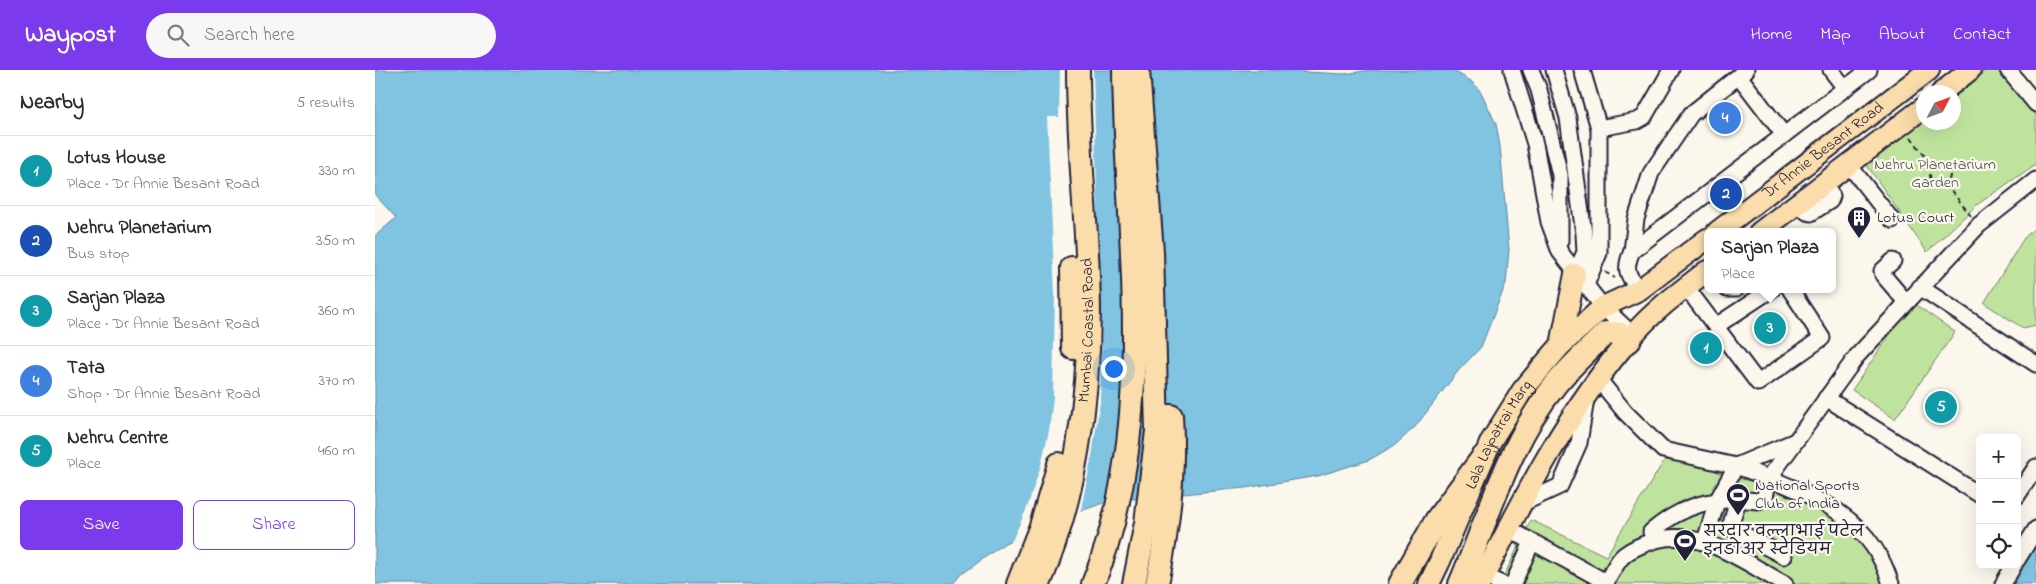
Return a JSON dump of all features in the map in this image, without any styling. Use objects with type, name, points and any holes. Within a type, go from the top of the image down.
[{"type":"highway","name":"Mumbai Coastal Road","points":[[1039,584],[1061,523],[1077,450],[1086,386],[1089,309],[1078,113],[1078,70]]},
{"type":"highway","points":[[1093,584],[1115,520],[1124,472],[1132,406],[1134,308],[1124,70]]},
{"type":"highway","points":[[1134,584],[1147,523],[1157,431],[1155,324],[1150,224],[1137,70]]},
{"type":"highway","points":[[1018,584],[1056,478],[1067,421],[1073,355],[1072,168],[1078,113]]},
{"type":"highway","points":[[1155,324],[1166,368],[1172,428],[1172,481],[1163,554],[1157,584]]},
{"type":"highway","points":[[1460,584],[1504,474],[1536,412],[1555,385],[1606,332],[1631,338]]},
{"type":"highway","points":[[1400,584],[1437,519],[1483,457]]},
{"type":"highway","points":[[1004,584],[1056,478]]},
{"type":"main road","name":"Dr Annie Besant Road","points":[[1722,228],[1929,70]]},
{"type":"main road","points":[[1951,85],[1970,70]]},
{"type":"main road","name":"Dr Annie Besant Road","points":[[1765,228],[1823,184],[1852,176],[1916,115]]},
{"type":"main road","points":[[1603,307],[1639,290],[1704,241]]},
{"type":"main road","points":[[1490,581],[1520,535],[1519,505],[1556,439],[1631,338],[1666,302],[1704,275]]},
{"type":"main road","points":[[1561,345],[1580,280]]},
{"type":"main road","name":"Lala Lajpatrai Marg","points":[[1429,584],[1483,457],[1522,391],[1561,345],[1603,307]]},
{"type":"street","points":[[1512,70],[1535,144],[1549,222],[1560,252],[1580,280],[1631,338]]},
{"type":"street","points":[[1531,70],[1539,90],[1560,175],[1560,252]]},
{"type":"street","points":[[1554,70],[1568,118],[1584,234],[1585,252],[1580,280]]},
{"type":"street","points":[[1580,280],[1599,252],[1599,128],[1582,70]]},
{"type":"street","points":[[1599,128],[1637,120],[1644,116],[1671,70]]},
{"type":"street","points":[[1831,70],[1845,88]]},
{"type":"street","points":[[1632,251],[1869,70]]},
{"type":"street","points":[[2008,70],[2036,104]]},
{"type":"street","points":[[1639,290],[1628,277],[1628,262],[1632,251],[1636,218],[1651,173],[1691,114],[1742,73],[1784,135]]},
{"type":"street","points":[[1852,176],[1892,220]]},
{"type":"street","points":[[1651,532],[1666,519],[1682,509],[1702,503],[1762,499],[1765,496],[1769,478],[1857,356],[1979,226],[2036,180]]},
{"type":"street","points":[[1893,261],[1882,271],[1883,275],[1906,302]]},
{"type":"street","points":[[1920,287],[2036,364]]},
{"type":"street","points":[[1686,288],[1758,383],[1822,338],[1793,293]]},
{"type":"street","points":[[1716,326],[1766,293]]},
{"type":"street","points":[[1599,380],[1625,412],[1663,450],[1736,466],[1814,497],[1844,515],[1873,544],[1885,564],[1891,584]]},
{"type":"street","points":[[1827,398],[1852,416],[1976,493]]},
{"type":"street","points":[[1705,541],[1717,501],[1736,466],[1759,458],[1797,440]]},
{"type":"street","points":[[2021,490],[2036,467]]},
{"type":"street","points":[[1737,500],[1731,524],[1735,530],[1784,556]]},
{"type":"street","points":[[2021,553],[2036,529]]},
{"type":"street","points":[[1513,584],[1520,535],[1605,583],[1622,557],[1645,544],[1670,537],[1685,536],[1705,541],[1785,584]]},
{"type":"street","points":[[2003,584],[2012,569]]},
{"type":"path","points":[[1911,137],[1933,167]]},
{"type":"path","points":[[1942,165],[1948,168],[1950,177],[1946,184],[1937,185],[1931,181],[1929,174],[1933,167],[1942,165]]},
{"type":"path","points":[[1946,184],[1979,226]]},
{"type":"green space","name":"Nehru Planetarium Garden","points":[[1986,70],[2003,70],[2036,112],[2036,164],[1978,204],[1927,252],[1864,161],[1916,122],[1916,130],[1961,130],[1961,89]]},
{"type":"green space","points":[[2036,227],[2036,325],[2023,328],[1984,303],[2024,238]]},
{"type":"green space","points":[[1912,302],[1955,332],[1895,419],[1852,390]]},
{"type":"green space","name":"National Sports Club of India","points":[[1670,451],[1727,476],[1798,491],[1843,511],[1876,550],[1884,584],[1500,584],[1531,520],[1606,556]]},
{"type":"water","points":[[375,70],[1267,70],[1344,74],[1371,70],[1452,70],[1471,81],[1481,92],[1496,124],[1500,146],[1509,250],[1506,283],[1481,347],[1459,370],[1415,427],[1395,445],[1369,460],[1318,476],[1245,488],[1110,501],[1054,520],[1005,543],[962,574],[954,584],[375,584],[375,236],[396,218],[375,195]]},
{"type":"water","points":[[2036,539],[2036,584],[2011,584]]},
{"type":"pier","points":[[1060,70],[1093,70],[1102,328],[1100,402],[1092,456],[1080,514],[1055,522],[1011,543],[1027,508],[1041,465],[1049,431],[1053,398],[1055,295],[1047,117],[1059,117]]},
{"type":"place","name":"Tata","points":[[1725,118]]},
{"type":"place","name":"Nehru Planetarium","points":[[1726,194]]},
{"type":"place","name":"Lotus Court","points":[[1859,239]]},
{"type":"place","name":"Sarjan Plaza","points":[[1770,328]]},
{"type":"place","name":"Lotus House","points":[[1706,348]]},
{"type":"place","name":"Nehru Centre","points":[[1941,407]]},
{"type":"place","name":"National Sports Club of India","points":[[1738,516]]},
{"type":"place","name":"सरदार वल्लाभाई पटेल इनडोअर स्टेडियम","points":[[1685,562]]}]
